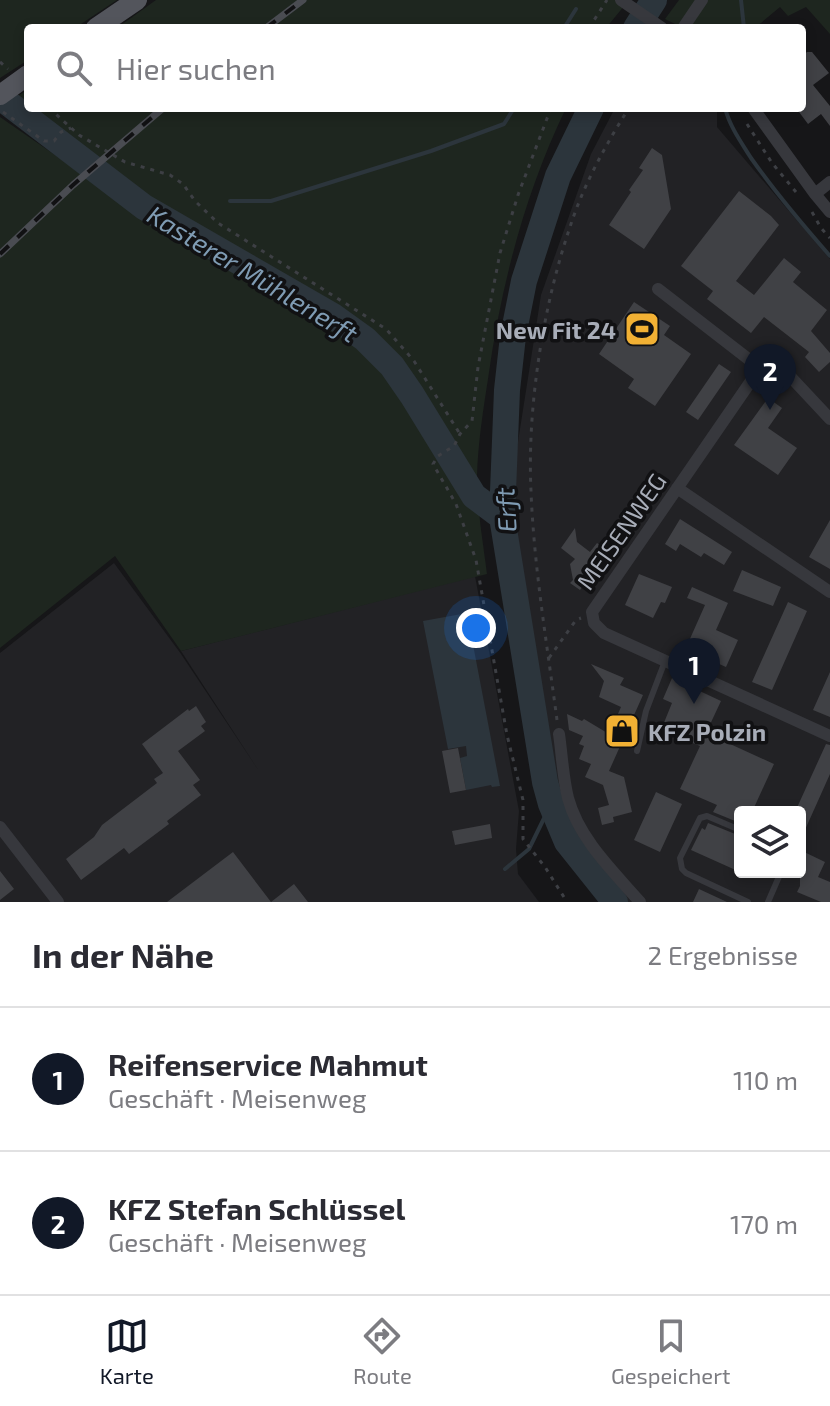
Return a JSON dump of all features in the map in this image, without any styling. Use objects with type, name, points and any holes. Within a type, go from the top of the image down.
[{"type":"main road","points":[[102,24],[137,0]]},
{"type":"main road","points":[[0,95],[24,78]]},
{"type":"street","points":[[686,24],[702,0]]},
{"type":"street","points":[[625,2],[657,24]]},
{"type":"street","points":[[756,112],[830,212]]},
{"type":"street","points":[[815,194],[830,182]]},
{"type":"street","points":[[658,289],[760,368],[787,373],[830,419]]},
{"type":"street","name":"MEISENWEG","points":[[760,368],[592,612],[594,623],[604,633],[830,736]]},
{"type":"street","points":[[677,488],[830,592]]},
{"type":"street","points":[[559,734],[568,797],[574,816],[591,845],[640,902]]},
{"type":"street","points":[[0,827],[58,902]]},
{"type":"lane","points":[[637,751],[646,711],[665,661]]},
{"type":"lane","points":[[734,827],[702,816],[680,858],[681,864],[686,873],[748,902]]},
{"type":"lane","points":[[768,902],[778,878]]},
{"type":"path","points":[[592,24],[607,0]]},
{"type":"path","points":[[0,110],[44,141],[54,141],[61,132],[71,128]]},
{"type":"path","points":[[53,112],[71,128],[125,162],[170,175],[183,184],[195,201],[218,223],[386,329],[414,361],[460,434]]},
{"type":"path","points":[[549,112],[500,253],[478,367],[472,421],[454,446],[438,456],[433,464],[456,504],[476,560],[507,735],[523,800],[525,840],[567,902]]},
{"type":"path","points":[[559,734],[533,541],[530,487],[537,380],[549,306],[570,226],[588,184],[627,112]]},
{"type":"path","points":[[746,122],[772,163],[800,196]]},
{"type":"path","points":[[549,658],[576,620],[592,612]]},
{"type":"shaded area","points":[[0,0],[117,0],[81,24],[24,24],[24,63],[0,78]]},
{"type":"shaded area","points":[[156,0],[629,0],[609,24],[123,24]]},
{"type":"shaded area","points":[[679,0],[830,0],[830,34],[806,7],[788,16],[780,7],[760,24],[675,24],[665,19]]},
{"type":"shaded area","points":[[24,92],[24,111],[11,101]]},
{"type":"shaded area","points":[[25,112],[564,112],[538,173],[516,240],[493,344],[477,476],[487,574],[181,651],[115,556],[0,648],[0,117],[136,211],[311,322],[145,203]]},
{"type":"shaded area","points":[[613,112],[717,112],[717,127],[830,259],[830,902],[622,902],[574,834],[557,800],[529,650],[513,502],[517,448],[541,295],[591,154]]},
{"type":"shaded area","points":[[114,563],[181,654],[259,771],[181,651],[475,576],[519,811],[518,874],[539,902],[0,902],[0,653]]},
{"type":"shaded area","points":[[467,613],[500,786],[466,790],[460,758],[467,756],[466,746],[448,749],[423,621]]},
{"type":"building","points":[[812,52],[829,73],[813,85],[830,106],[830,126],[821,114],[808,124],[799,112],[806,112],[806,53]]},
{"type":"building","points":[[652,148],[662,155],[671,209],[644,249],[609,225],[631,192],[629,190],[643,170],[639,168]]},
{"type":"building","points":[[739,191],[779,225],[736,281],[754,295],[784,258],[801,272],[793,282],[827,310],[811,331],[830,353],[830,362],[819,372],[805,357],[809,352],[764,317],[751,333],[707,299],[713,291],[681,266]]},
{"type":"building","points":[[634,302],[670,326],[664,335],[691,354],[655,406],[628,388],[634,379],[599,354]]},
{"type":"building","points":[[719,364],[731,372],[698,420],[686,412]]},
{"type":"building","points":[[768,398],[782,408],[768,428],[797,448],[778,475],[734,445]]},
{"type":"building","points":[[680,519],[732,552],[724,565],[704,553],[701,557],[680,544],[676,551],[665,544]]},
{"type":"building","points":[[830,520],[830,569],[809,557]]},
{"type":"building","points":[[575,528],[577,542],[590,552],[597,543],[608,551],[580,590],[570,583],[573,580],[570,564],[575,559],[561,548]]},
{"type":"building","points":[[742,570],[781,587],[773,606],[733,591]]},
{"type":"building","points":[[639,574],[672,587],[653,618],[625,605]]},
{"type":"building","points":[[692,587],[728,603],[716,630],[738,640],[726,667],[703,657],[707,650],[689,641],[705,605],[687,598]]},
{"type":"building","points":[[788,602],[807,611],[772,690],[752,682]]},
{"type":"building","points":[[591,664],[624,678],[620,685],[643,695],[609,771],[624,777],[632,812],[613,817],[614,822],[602,825],[598,808],[609,805],[603,785],[585,777],[591,764],[579,759],[584,746],[579,744],[583,736],[569,730],[567,714],[582,721],[584,719],[609,734],[621,707],[599,697],[604,681]]},
{"type":"building","points":[[830,672],[830,717],[813,710]]},
{"type":"building","points":[[672,678],[721,701],[706,733],[774,764],[755,806],[734,806],[734,821],[713,812],[717,805],[680,789],[700,746],[661,730],[672,703],[663,699]]},
{"type":"building","points":[[196,706],[206,722],[201,726],[205,731],[178,751],[200,780],[193,785],[201,795],[129,854],[124,848],[81,880],[66,859],[94,837],[102,825],[157,783],[154,779],[163,773],[142,744]]},
{"type":"building","points":[[826,744],[830,745],[830,774],[806,828],[806,806],[798,806]]},
{"type":"building","points":[[458,748],[466,790],[450,793],[442,751]]},
{"type":"building","points":[[656,792],[682,804],[660,852],[634,840]]},
{"type":"building","points":[[708,823],[734,834],[734,869],[691,850],[702,828],[705,830]]},
{"type":"building","points":[[490,824],[492,838],[455,845],[452,831]]},
{"type":"building","points":[[233,852],[271,902],[167,902]]},
{"type":"building","points":[[806,853],[825,862],[818,877],[830,882],[830,902],[821,902],[797,892],[800,878],[806,878]]},
{"type":"building","points":[[0,871],[14,889],[0,900]]},
{"type":"building","points":[[294,884],[308,902],[271,902]]},
{"type":"building","points":[[699,889],[727,902],[693,902]]},
{"type":"waterway","name":"Erft","points":[[639,24],[654,0]]},
{"type":"waterway","points":[[741,0],[744,24]]},
{"type":"waterway","points":[[567,24],[576,9]]},
{"type":"waterway","name":"Kasterer Mühlenerft","points":[[0,97],[144,207],[333,316],[365,339],[392,366],[474,496],[502,517]]},
{"type":"waterway","points":[[230,201],[271,201],[431,151],[504,124],[512,112]]},
{"type":"waterway","name":"Erft","points":[[589,112],[558,176],[524,281],[507,390],[502,517],[551,804],[567,842],[615,902]]},
{"type":"waterway","points":[[727,112],[751,158],[830,256]]},
{"type":"waterway","points":[[505,869],[529,849],[551,804]]},
{"type":"railway","points":[[271,24],[303,0]]},
{"type":"railway","points":[[0,254],[73,185],[158,112]]},
{"type":"place","name":"New Fit 24","points":[[642,329]]},
{"type":"place","name":"KFZ Stefan Schlüssel","points":[[770,410]]},
{"type":"place","name":"Reifenservice Mahmut","points":[[694,704]]},
{"type":"place","name":"KFZ Polzin","points":[[622,731]]}]
